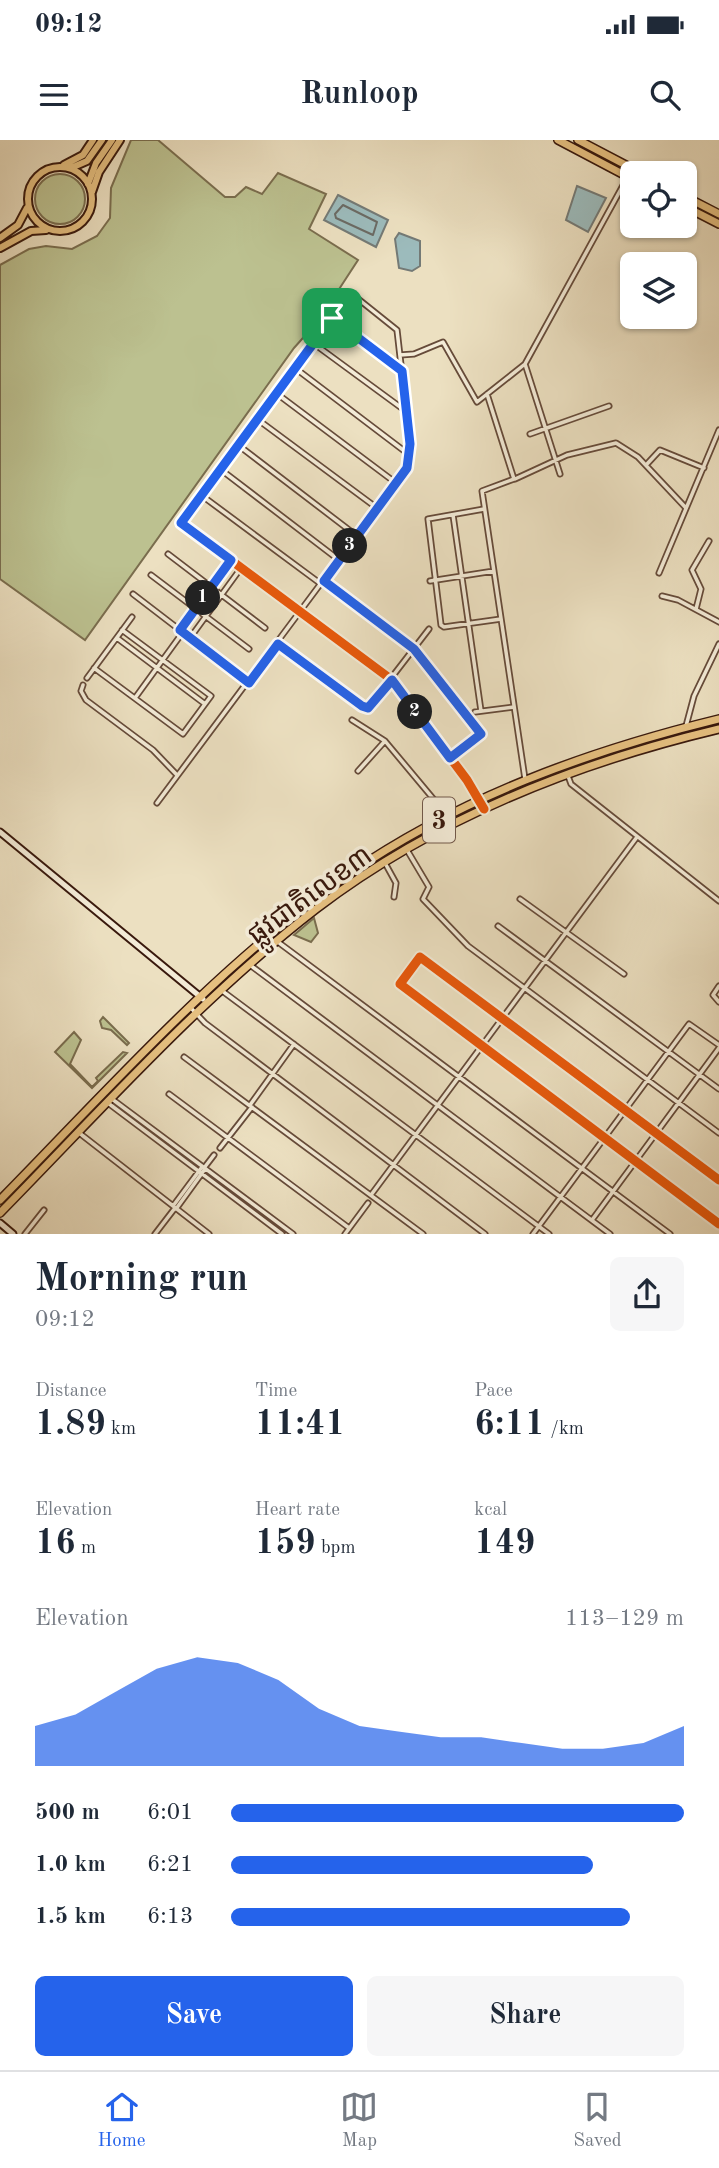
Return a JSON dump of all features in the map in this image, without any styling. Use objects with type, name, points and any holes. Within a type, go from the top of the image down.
[{"type":"highway","points":[[558,140],[620,173]]},
{"type":"highway","points":[[578,140],[620,162]]},
{"type":"highway","points":[[697,202],[719,214]]},
{"type":"highway","points":[[697,213],[719,224]]},
{"type":"highway","name":"ផ្លូវជាតិលេខ៣","points":[[0,1213],[201,997],[263,940],[319,896],[380,854],[448,816],[525,779],[633,741],[719,719]]},
{"type":"highway","name":"ផ្លូវជាតិលេខ៣","points":[[0,1200],[110,1101],[249,964],[326,903],[385,863],[484,809],[567,774],[645,748],[719,729]]},
{"type":"main road","points":[[0,238],[18,225],[28,206],[28,189],[37,175],[77,160],[93,140]]},
{"type":"main road","points":[[70,168],[87,161],[102,140]]},
{"type":"main road","points":[[89,184],[96,163],[111,140]]},
{"type":"main road","points":[[0,248],[30,231],[70,230],[78,225],[90,211],[99,172],[120,140]]},
{"type":"main road","points":[[61,166],[70,168],[89,184],[92,194]]},
{"type":"main road","points":[[28,206],[36,221],[51,230]]},
{"type":"street","points":[[400,355],[414,354],[443,342],[477,402],[525,365],[620,196]]},
{"type":"street","points":[[156,803],[249,683],[407,468],[407,412],[396,328],[352,294],[334,320]]},
{"type":"street","points":[[402,371],[332,318],[181,523],[392,680],[484,809]]},
{"type":"street","points":[[313,343],[407,412]]},
{"type":"street","points":[[525,365],[560,474]]},
{"type":"street","points":[[295,368],[408,454]]},
{"type":"street","points":[[276,394],[396,483]]},
{"type":"street","points":[[487,394],[514,479]]},
{"type":"street","points":[[530,434],[609,406]]},
{"type":"street","points":[[257,419],[377,508]]},
{"type":"street","points":[[659,573],[719,430]]},
{"type":"street","points":[[525,779],[483,489],[514,479],[555,459],[616,443],[646,465],[686,508]]},
{"type":"street","points":[[238,445],[357,536]]},
{"type":"street","points":[[646,465],[660,450],[704,468]]},
{"type":"street","points":[[220,469],[339,560]]},
{"type":"street","points":[[201,495],[414,649],[481,734],[450,758]]},
{"type":"street","points":[[485,509],[428,519],[442,627],[501,619]]},
{"type":"street","points":[[453,515],[481,711]]},
{"type":"street","points":[[696,609],[701,589],[692,570],[709,541]]},
{"type":"street","points":[[168,554],[265,628]]},
{"type":"street","points":[[135,698],[231,560]]},
{"type":"street","points":[[190,638],[241,568]]},
{"type":"street","points":[[430,581],[494,571]]},
{"type":"street","points":[[151,575],[249,649]]},
{"type":"street","points":[[133,594],[249,683]]},
{"type":"street","points":[[662,596],[678,600],[719,622]]},
{"type":"street","points":[[87,678],[132,617]]},
{"type":"street","points":[[278,644],[368,708],[374,705],[429,629]]},
{"type":"street","points":[[94,668],[183,734],[211,696],[122,630]]},
{"type":"street","points":[[117,638],[205,704]]},
{"type":"street","points":[[686,727],[685,719],[694,696],[719,644]]},
{"type":"street","points":[[83,685],[81,691],[86,700],[153,750],[177,775]]},
{"type":"street","points":[[475,712],[514,707]]},
{"type":"street","points":[[352,720],[386,741],[448,816]]},
{"type":"street","points":[[358,771],[386,741]]},
{"type":"street","points":[[567,774],[571,784],[719,901]]},
{"type":"street","points":[[0,832],[207,1004]]},
{"type":"street","points":[[371,1195],[637,837]]},
{"type":"street","points":[[407,850],[429,887],[423,899],[468,946],[719,1133]]},
{"type":"street","points":[[385,863],[396,883],[394,897]]},
{"type":"street","points":[[520,899],[624,974]]},
{"type":"street","points":[[498,926],[719,1089]]},
{"type":"street","points":[[277,941],[670,1234]]},
{"type":"street","points":[[719,1180],[420,957],[400,984],[719,1224]]},
{"type":"street","points":[[249,964],[610,1234]]},
{"type":"street","points":[[719,986],[713,995],[719,1002]]},
{"type":"street","points":[[221,990],[550,1234]]},
{"type":"street","points":[[191,1008],[272,1074],[485,1234]]},
{"type":"street","points":[[533,1234],[689,1024],[719,1047],[592,1220]]},
{"type":"street","points":[[220,1148],[294,1044]]},
{"type":"street","points":[[184,1057],[423,1234]]},
{"type":"street","points":[[169,1094],[349,1228]]},
{"type":"street","points":[[110,1101],[293,1234]]},
{"type":"street","points":[[110,1101],[282,1234]]},
{"type":"street","points":[[75,1130],[209,1234]]},
{"type":"street","points":[[155,1234],[214,1155]]},
{"type":"street","points":[[345,1234],[368,1203]]},
{"type":"street","points":[[25,1234],[44,1210]]},
{"type":"street","points":[[0,1223],[13,1234]]},
{"type":"green space","points":[[131,140],[158,140],[225,197],[235,197],[246,187],[262,194],[278,173],[326,194],[309,229],[358,260],[319,320],[294,348],[85,640],[0,579],[0,265],[29,249],[46,246],[72,249],[97,236],[110,218],[111,188]]},
{"type":"green space","points":[[60,174],[77,182],[85,199],[77,216],[60,224],[43,216],[35,199],[43,182]]},
{"type":"green space","points":[[314,918],[318,933],[311,942],[294,935]]},
{"type":"green space","points":[[103,1017],[129,1043],[127,1045],[111,1030],[102,1028],[100,1021]]},
{"type":"green space","points":[[74,1032],[81,1040],[70,1064],[92,1087],[98,1081],[96,1078],[123,1052],[127,1053],[92,1088],[55,1052]]},
{"type":"water","points":[[577,186],[606,198],[588,232],[566,220]]},
{"type":"water","points":[[338,195],[388,220],[376,247],[324,220]]},
{"type":"water","points":[[399,233],[420,241],[420,266],[412,271],[399,268],[395,239]]},
{"type":"cycle path","points":[[402,371],[332,318],[181,523],[392,680],[467,780],[484,809]]},
{"type":"cycle path","points":[[719,1180],[420,957],[400,984],[719,1224]]},
{"type":"route","points":[[332,318],[402,371],[410,444],[407,468],[324,581],[414,649],[481,734],[450,758],[392,680],[374,705],[368,708],[278,644],[249,683],[180,630],[231,560],[181,523],[332,318]]}]
